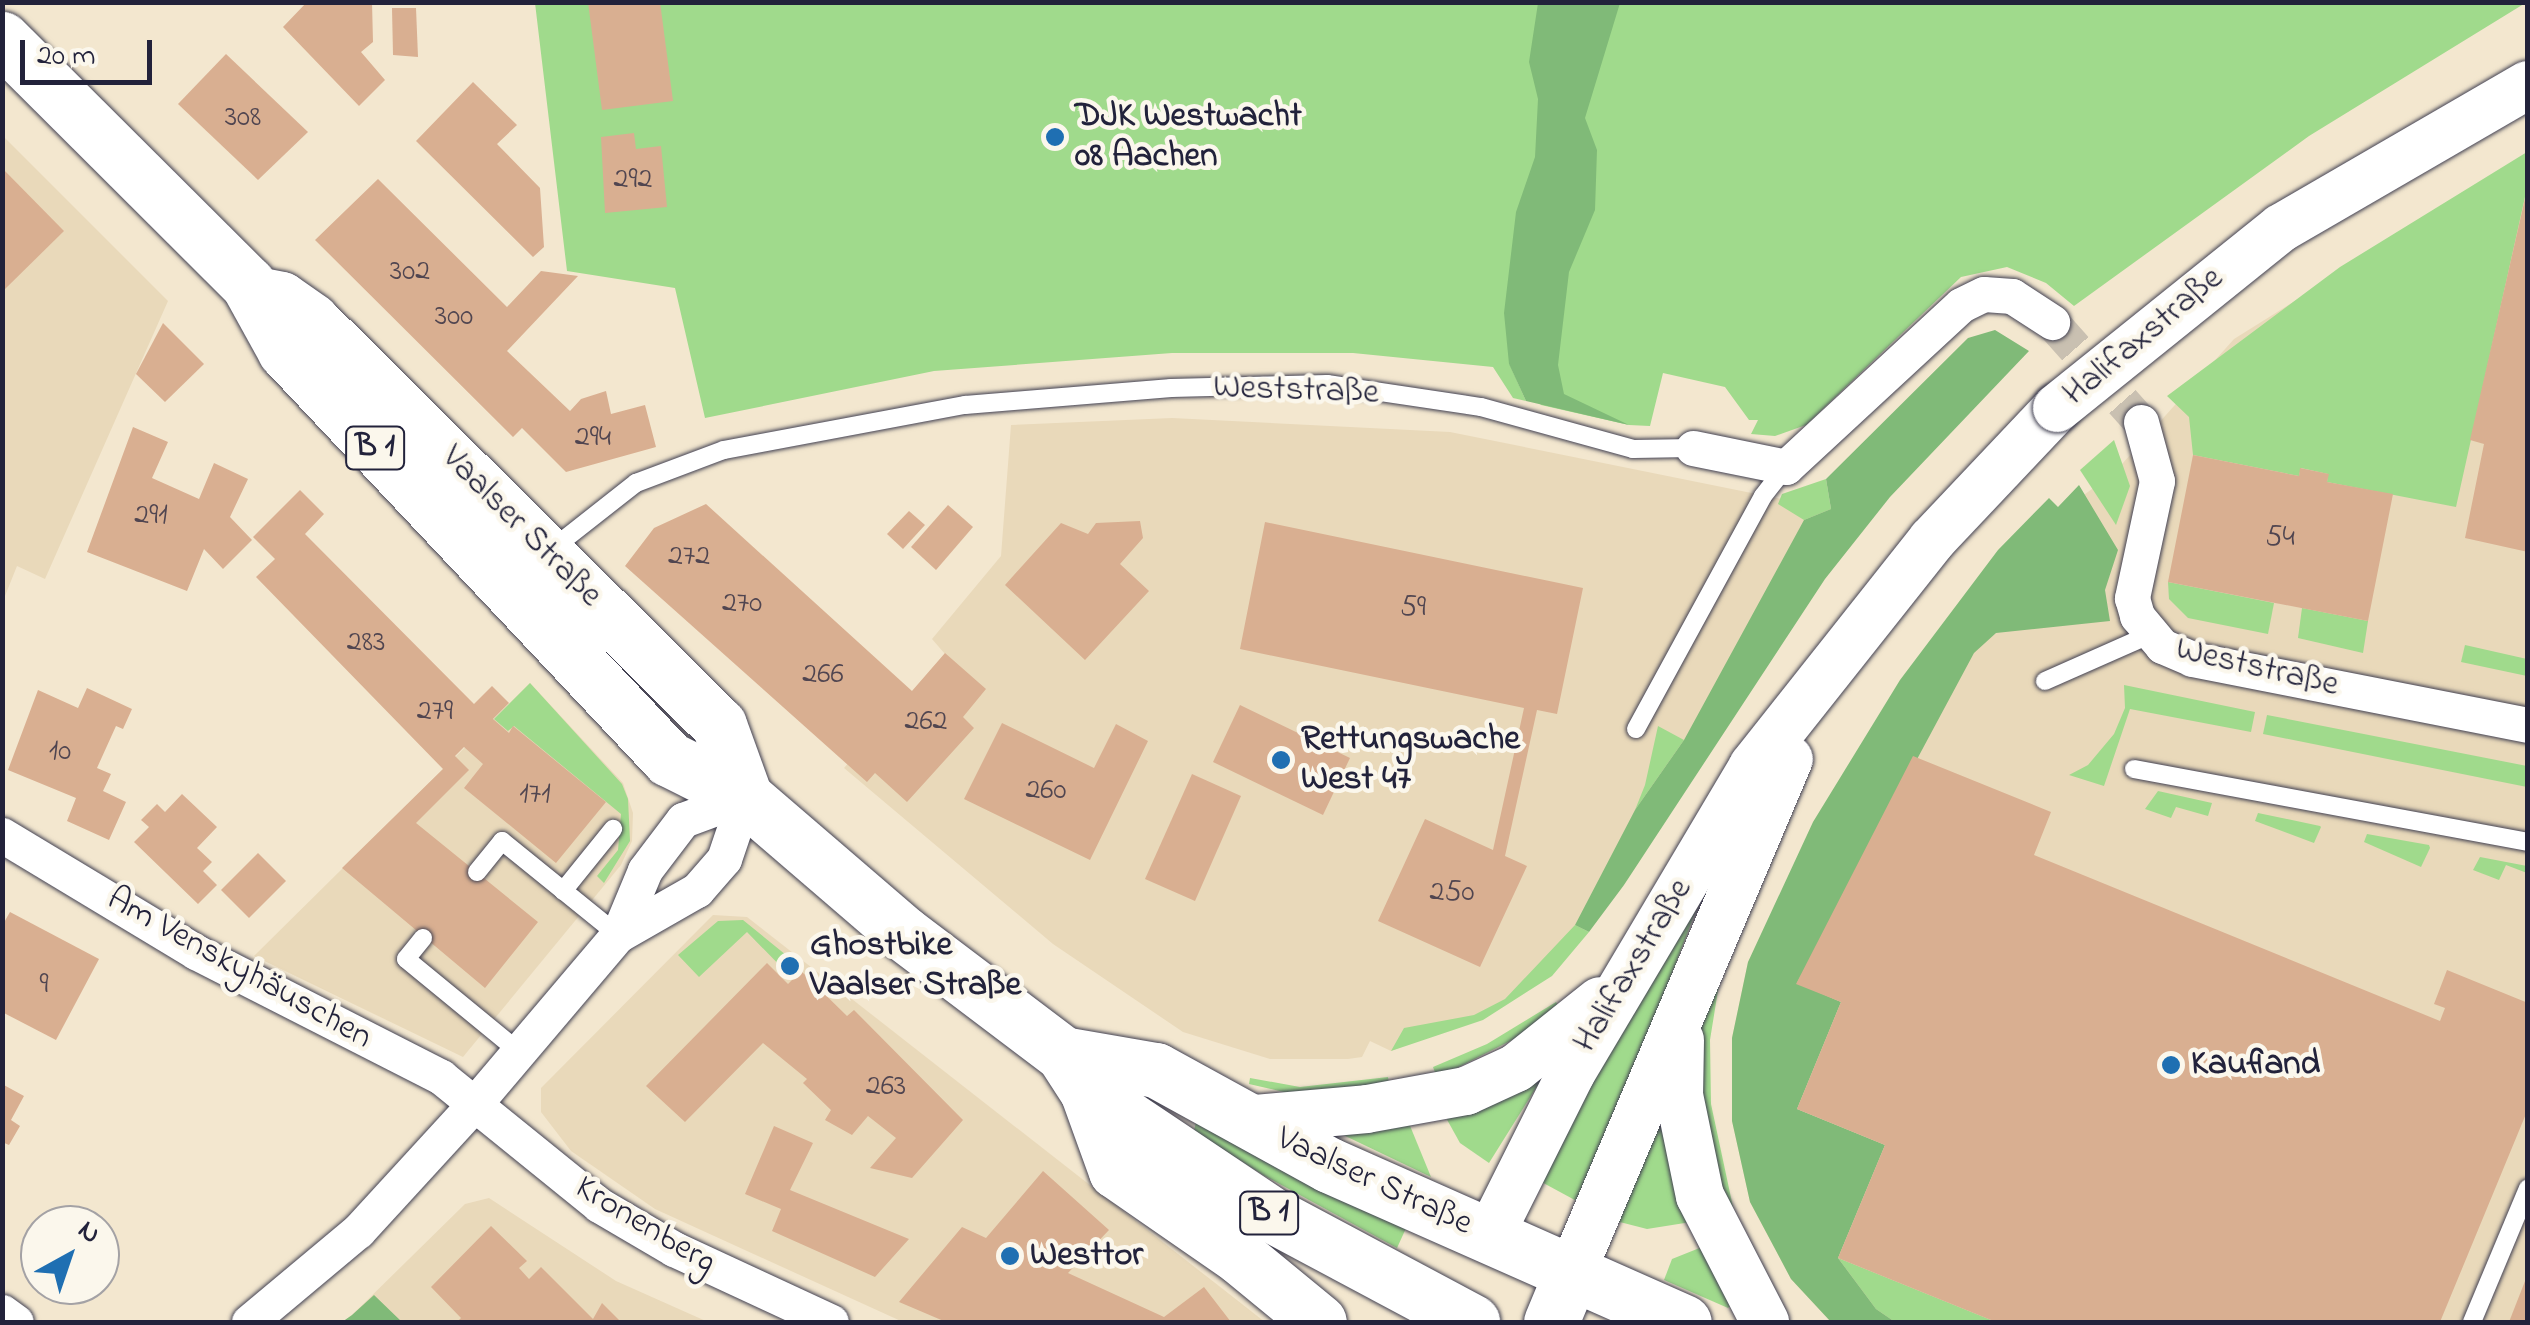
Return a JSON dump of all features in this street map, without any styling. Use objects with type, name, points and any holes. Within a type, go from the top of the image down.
[{"type":"main road","name":"Vaalser Straße","points":[[2,39],[256,294],[262,318],[285,351],[529,573],[669,759],[745,797],[931,955],[1086,1068],[1272,1215],[1471,1296],[1684,1322]]},
{"type":"main road","name":"Halifaxstraße","points":[[1471,1296],[1520,1164],[1753,766],[1932,540],[2057,408],[2281,228],[2528,85]]},
{"type":"main road","name":"Halifaxstraße","points":[[1559,1304],[1750,840],[1831,670]]},
{"type":"main road","points":[[1244,1120],[1367,1109],[1466,1090],[1516,1068],[1626,979]]},
{"type":"main road","points":[[1684,1008],[1679,1095],[1692,1168],[1713,1232],[1765,1322]]},
{"type":"main road","name":"Vaalser Straße","points":[[1086,1068],[1156,1070],[1244,1120],[1471,1296]]},
{"type":"main road","points":[[1086,1068],[1116,1172],[1240,1256],[1319,1322]]},
{"type":"street","points":[[1786,466],[1961,305],[1984,294],[2012,296],[2052,322]]},
{"type":"street","name":"Weststraße","points":[[2141,422],[2157,481],[2132,598],[2149,635],[2192,659],[2528,725]]},
{"type":"street","name":"Weststraße","points":[[1693,448],[1786,466]]},
{"type":"street","points":[[618,935],[696,890],[724,859],[745,797]]},
{"type":"street","points":[[250,1322],[358,1231],[477,1102],[618,935],[645,870],[683,820],[745,797]]},
{"type":"street","name":"Am Venskyhäuschen","points":[[2,835],[196,952],[477,1102]]},
{"type":"street","name":"Kronenberg","points":[[477,1102],[599,1205],[674,1250],[831,1322]]},
{"type":"street","points":[[2,1312],[16,1322]]},
{"type":"lane","name":"Weststraße","points":[[529,573],[578,523],[636,483],[724,450],[965,405],[1170,388],[1328,384],[1481,407],[1633,450],[1693,448]]},
{"type":"lane","points":[[1636,729],[1763,496],[1786,466]]},
{"type":"lane","points":[[2045,680],[2149,635]]},
{"type":"lane","points":[[2134,769],[2528,842]]},
{"type":"lane","points":[[563,891],[614,828]]},
{"type":"lane","points":[[477,872],[502,841],[618,935]]},
{"type":"lane","points":[[423,938],[406,959],[518,1051]]},
{"type":"lane","points":[[2472,1322],[2528,1188]]},
{"type":"shaded area","points":[[3,136],[168,301],[45,579],[17,566],[3,601]]},
{"type":"shaded area","points":[[2527,156],[2527,1322],[1831,1322],[1791,1279],[1750,1202],[1732,1121],[1732,1038],[1748,962],[2081,497],[2114,473],[2234,339]]},
{"type":"shaded area","points":[[1172,418],[1450,432],[1831,509],[1607,892],[1563,958],[1504,1005],[1391,1051],[1370,1041],[1362,1057],[1348,1059],[1270,1059],[1183,1032],[1053,944],[844,768],[945,654],[932,639],[1001,556],[1011,425]]},
{"type":"shaded area","points":[[530,683],[623,783],[633,813],[632,841],[621,865],[463,1057],[254,956]]},
{"type":"shaded area","points":[[713,915],[747,917],[1265,1322],[903,1322],[655,1209],[571,1151],[541,1112],[541,1088]]},
{"type":"shaded area","points":[[489,1198],[616,1281],[708,1322],[358,1322],[352,1315],[465,1204]]},
{"type":"green space","points":[[2527,2],[2309,136],[2074,306],[2046,283],[2007,267],[1961,277],[1806,425],[1775,436],[1751,434],[1758,420],[1749,420],[1725,387],[1663,373],[1650,426],[1629,425],[1541,405],[1509,363],[1526,401],[1513,398],[1493,367],[1353,353],[1172,353],[934,371],[705,418],[675,288],[567,271],[535,3]]},
{"type":"green space","points":[[1538,3],[1620,3],[1585,118],[1597,150],[1595,210],[1569,272],[1558,365],[1564,394],[1629,425],[1526,401],[1509,364],[1504,313],[1516,212],[1535,157],[1538,99],[1529,62]]},
{"type":"green space","points":[[2527,152],[2527,188],[2456,507],[2327,482],[2328,474],[2301,468],[2299,476],[2193,455],[2189,417],[2167,396],[2340,267]]},
{"type":"green space","points":[[1995,330],[2029,351],[1890,497],[1825,579],[1624,885],[1589,932],[1575,925],[1635,810],[1684,740],[1804,520],[1831,509],[1826,479],[1968,338]]},
{"type":"green space","points":[[2114,440],[2130,486],[2116,525],[2080,470]]},
{"type":"green space","points":[[1826,479],[1831,509],[1804,520],[1778,504],[1782,494]]},
{"type":"green space","points":[[2079,485],[2118,550],[2105,590],[2110,621],[1996,633],[1974,653],[1797,983],[1841,1002],[1797,1109],[1885,1145],[1838,1258],[1876,1309],[1895,1322],[1831,1322],[1791,1279],[1750,1202],[1732,1121],[1732,1038],[1748,962],[1813,822],[1900,680],[1998,550],[2049,498],[2058,507]]},
{"type":"green space","points":[[2168,582],[2274,603],[2268,634],[2188,618],[2169,599]]},
{"type":"green space","points":[[2302,608],[2368,621],[2363,653],[2298,638]]},
{"type":"green space","points":[[2465,645],[2527,659],[2527,676],[2461,662]]},
{"type":"green space","points":[[530,683],[622,784],[628,799],[630,841],[604,883],[597,876],[618,850],[621,814],[514,726],[508,731],[494,719]]},
{"type":"green space","points":[[2124,685],[2255,712],[2251,732],[2130,709],[2104,786],[2069,775],[2088,765],[2114,734],[2125,708]]},
{"type":"green space","points":[[2267,715],[2527,766],[2527,787],[2263,734]]},
{"type":"green space","points":[[1658,726],[1684,740],[1635,810],[1645,785]]},
{"type":"green space","points":[[2158,791],[2212,803],[2208,816],[2176,807],[2171,818],[2145,809]]},
{"type":"green space","points":[[2258,813],[2321,827],[2314,843],[2255,821]]},
{"type":"green space","points":[[2367,834],[2430,848],[2421,867],[2364,842]]},
{"type":"green space","points":[[2480,857],[2527,866],[2527,873],[2506,865],[2499,880],[2473,870]]},
{"type":"green space","points":[[1701,897],[1584,1205],[1536,1179]]},
{"type":"green space","points":[[743,920],[802,968],[792,978],[747,932],[699,977],[678,955],[718,921]]},
{"type":"green space","points":[[1575,925],[1589,932],[1552,976],[1483,1020],[1391,1051],[1404,1028],[1474,1015],[1505,999]]},
{"type":"green space","points":[[1720,978],[1710,1040],[1711,1104],[1733,1207],[1719,1211],[1695,1044]]},
{"type":"green space","points":[[1556,1002],[1559,1007],[1524,1034],[1437,1078],[1433,1067],[1487,1044]]},
{"type":"green space","points":[[1544,1075],[1489,1163],[1460,1143],[1440,1107]]},
{"type":"green space","points":[[1388,1077],[1390,1088],[1297,1095],[1249,1084],[1250,1078],[1300,1087]]},
{"type":"green space","points":[[1656,1104],[1691,1222],[1647,1229],[1612,1220]]},
{"type":"green space","points":[[1406,1116],[1431,1177],[1337,1132]]},
{"type":"green space","points":[[1196,1122],[1407,1226],[1397,1248],[1263,1175],[1194,1131]]},
{"type":"green space","points":[[1702,1247],[1732,1304],[1728,1308],[1664,1280],[1672,1259]]},
{"type":"green space","points":[[1838,1258],[1996,1322],[1895,1322],[1876,1309]]},
{"type":"green space","points":[[374,1295],[402,1322],[342,1322],[352,1315]]},
{"type":"building","points":[[307,2],[372,2],[373,42],[361,52],[385,80],[359,106],[283,27]]},
{"type":"building","points":[[588,2],[660,2],[673,101],[602,110]]},
{"type":"building","points":[[392,8],[416,8],[418,57],[393,55]]},
{"type":"building","points":[[226,54],[308,132],[258,180],[178,104]]},
{"type":"building","points":[[473,82],[517,125],[497,144],[540,188],[544,247],[533,257],[416,141]]},
{"type":"building","points":[[634,133],[636,149],[661,146],[667,207],[605,213],[601,137]]},
{"type":"building","points":[[2,168],[64,231],[2,292]]},
{"type":"building","points":[[378,179],[507,307],[541,271],[578,276],[507,351],[570,411],[581,399],[606,391],[611,414],[645,405],[656,447],[566,472],[522,428],[513,437],[315,240]]},
{"type":"building","points":[[2526,194],[2528,552],[2465,538],[2484,444],[2470,440]]},
{"type":"building","points":[[163,323],[204,364],[165,402],[136,374]]},
{"type":"building","points":[[133,427],[168,442],[152,478],[199,499],[214,463],[248,479],[230,517],[252,540],[223,569],[204,549],[187,591],[87,552]]},
{"type":"building","points":[[2193,455],[2299,476],[2300,468],[2329,474],[2327,482],[2393,494],[2368,621],[2168,582]]},
{"type":"building","points":[[300,490],[324,514],[305,534],[474,704],[492,686],[509,703],[493,719],[509,733],[513,726],[606,802],[556,863],[464,788],[483,764],[464,747],[455,756],[469,770],[416,823],[538,922],[485,988],[342,868],[443,769],[256,577],[275,559],[253,537]]},
{"type":"building","points":[[706,504],[912,691],[945,653],[986,689],[963,717],[974,728],[907,802],[875,773],[867,782],[625,566],[654,528]]},
{"type":"building","points":[[948,505],[973,527],[936,570],[911,547]]},
{"type":"building","points":[[909,511],[925,525],[903,549],[887,534]]},
{"type":"building","points":[[1140,521],[1143,538],[1120,564],[1149,591],[1085,660],[1005,585],[1061,523],[1088,534],[1096,523]]},
{"type":"building","points":[[1265,522],[1583,588],[1557,714],[1537,710],[1505,856],[1527,866],[1480,967],[1378,921],[1425,819],[1493,850],[1524,708],[1240,649]]},
{"type":"building","points":[[87,688],[132,709],[123,729],[116,726],[97,768],[111,774],[103,791],[126,802],[109,840],[67,821],[76,798],[8,770],[38,690],[78,708]]},
{"type":"building","name":"Rettungswache West 47","points":[[1240,705],[1350,758],[1323,815],[1213,762]]},
{"type":"building","points":[[1002,723],[1094,768],[1116,724],[1148,741],[1090,860],[964,799]]},
{"type":"building","name":"Kaufland","points":[[1913,756],[2051,812],[2034,855],[2440,1021],[2445,1008],[2434,1004],[2447,970],[2528,1003],[2528,1109],[2440,1322],[1996,1322],[1838,1258],[1885,1145],[1797,1109],[1841,1002],[1796,984]]},
{"type":"building","points":[[1192,774],[1241,796],[1195,901],[1145,879]]},
{"type":"building","points":[[182,794],[217,827],[197,848],[212,862],[203,871],[217,885],[198,904],[134,842],[149,827],[141,820],[157,804],[165,812]]},
{"type":"building","points":[[258,853],[286,881],[249,918],[221,890]]},
{"type":"building","points":[[10,912],[99,959],[56,1040],[2,1012],[2,926]]},
{"type":"building","points":[[767,963],[788,984],[801,971],[847,1016],[854,1010],[963,1120],[912,1178],[870,1168],[896,1138],[868,1116],[852,1135],[825,1120],[831,1110],[803,1083],[807,1079],[763,1043],[685,1122],[646,1086]]},
{"type":"building","points":[[2,1084],[24,1096],[11,1120],[20,1126],[9,1145],[2,1142]]},
{"type":"building","points":[[774,1126],[813,1143],[790,1190],[909,1239],[875,1277],[772,1231],[781,1209],[745,1194]]},
{"type":"building","name":"Westtor","points":[[1043,1171],[1109,1230],[1068,1273],[1164,1317],[1204,1287],[1231,1322],[946,1322],[899,1302],[962,1227],[986,1238]]},
{"type":"building","points":[[491,1226],[527,1261],[519,1268],[529,1279],[541,1267],[593,1319],[602,1303],[621,1322],[457,1322],[461,1318],[431,1287]]},
{"type":"building","points":[[2527,1276],[2528,1322],[2509,1322]]},
{"type":"tunnel","points":[[2052,322],[2141,422]]},
{"type":"place","name":"DJK Westwacht 08 Aachen","points":[[1055,137]]},
{"type":"place","name":"Rettungswache West 47","points":[[1281,760]]},
{"type":"place","name":"Ghostbike Vaalser Straße","points":[[790,966]]},
{"type":"place","name":"Kaufland","points":[[2171,1065]]},
{"type":"place","name":"Westtor","points":[[1010,1256]]}]
